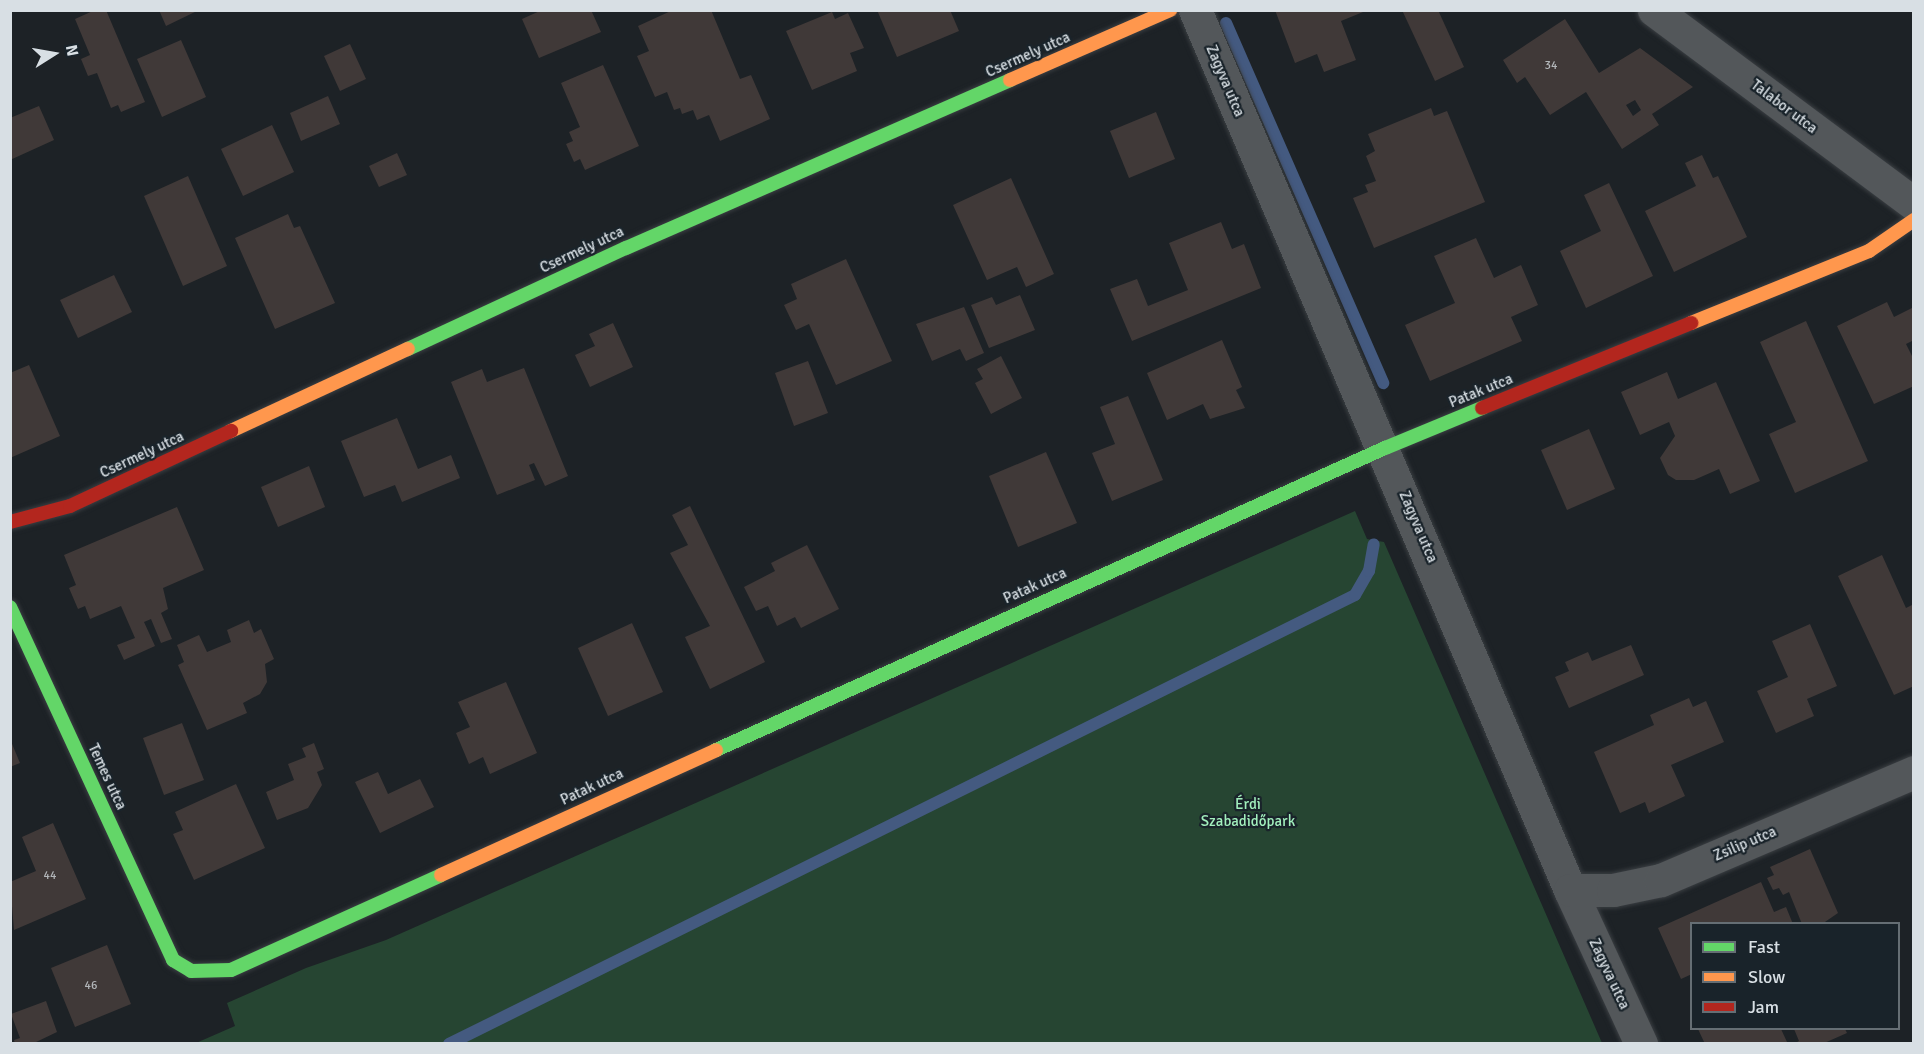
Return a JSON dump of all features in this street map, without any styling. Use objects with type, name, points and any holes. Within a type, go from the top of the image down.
[{"type":"street","name":"Csermely utca","points":[[10,522],[70,506],[626,248],[1170,10]]},
{"type":"street","name":"Zagyva utca","points":[[1195,10],[1385,448],[1570,890],[1641,1044]]},
{"type":"street","name":"Talabor utca","points":[[1654,10],[1914,204]]},
{"type":"street","name":"Patak utca","points":[[173,960],[191,971],[231,970],[1385,448],[1869,251],[1914,220]]},
{"type":"street","name":"Temes utca","points":[[10,607],[173,960]]},
{"type":"street","name":"Zsilip utca","points":[[1570,890],[1613,890],[1661,880],[1914,772]]},
{"type":"green space","name":"Érdi Szabadidőpark","points":[[1355,511],[1367,539],[1384,542],[1602,1043],[196,1043],[235,1026],[227,1003],[306,968],[386,940]]},
{"type":"building","points":[[95,10],[106,10],[145,102],[121,112],[118,105],[111,108],[97,73],[88,76],[81,59],[90,55],[75,19]]},
{"type":"building","points":[[159,10],[199,10],[166,26]]},
{"type":"building","points":[[542,10],[591,10],[601,32],[539,58],[522,19]]},
{"type":"building","points":[[673,10],[711,10],[740,79],[751,75],[770,119],[720,141],[709,115],[697,120],[693,110],[682,114],[680,108],[674,110],[667,92],[655,97],[637,56],[649,51],[638,26]]},
{"type":"building","points":[[877,10],[950,10],[959,31],[897,57]]},
{"type":"building","points":[[1275,10],[1368,10],[1341,21],[1356,60],[1324,72],[1317,54],[1295,63]]},
{"type":"building","points":[[1402,10],[1438,10],[1464,67],[1435,81]]},
{"type":"building","points":[[832,12],[835,19],[848,13],[864,48],[850,53],[857,71],[812,90],[786,31]]},
{"type":"building","points":[[1565,19],[1599,73],[1640,48],[1693,87],[1652,114],[1659,125],[1622,149],[1586,92],[1550,115],[1525,77],[1517,83],[1503,60]],"holes":[[[1635,100],[1641,110],[1633,116],[1626,105]]]},
{"type":"building","points":[[181,40],[206,97],[162,117],[137,59]]},
{"type":"building","points":[[350,44],[366,79],[340,91],[324,56]]},
{"type":"building","points":[[603,65],[639,146],[585,170],[580,159],[574,162],[566,144],[573,141],[569,132],[580,127],[561,83]]},
{"type":"building","points":[[328,96],[340,124],[301,141],[290,113]]},
{"type":"building","points":[[39,106],[54,140],[10,160],[10,118]]},
{"type":"building","points":[[1431,108],[1434,116],[1447,111],[1485,202],[1374,248],[1353,198],[1368,192],[1365,185],[1376,181],[1366,156],[1375,151],[1368,134]]},
{"type":"building","points":[[1156,112],[1175,159],[1129,178],[1110,131]]},
{"type":"building","points":[[272,125],[294,172],[243,196],[221,149]]},
{"type":"building","points":[[397,153],[407,175],[379,187],[369,166]]},
{"type":"building","points":[[1702,155],[1713,178],[1718,176],[1747,237],[1674,272],[1645,211],[1696,186],[1685,163]]},
{"type":"building","points":[[188,176],[227,266],[183,286],[144,196]]},
{"type":"building","points":[[1011,178],[1054,274],[1026,287],[1017,267],[987,280],[953,205]]},
{"type":"building","points":[[1609,183],[1653,276],[1586,308],[1560,251],[1601,231],[1584,195]]},
{"type":"building","points":[[288,214],[294,228],[300,226],[335,303],[275,329],[235,238]]},
{"type":"building","points":[[1221,222],[1232,249],[1244,244],[1261,288],[1132,341],[1110,289],[1137,279],[1148,306],[1188,290],[1169,243]]},
{"type":"building","points":[[1476,238],[1494,278],[1521,265],[1538,305],[1511,317],[1522,341],[1430,381],[1405,325],[1455,303],[1434,256]]},
{"type":"building","points":[[846,259],[892,361],[836,385],[809,324],[796,330],[784,305],[797,299],[791,284]]},
{"type":"building","points":[[114,275],[132,312],[78,338],[60,300]]},
{"type":"building","points":[[1020,295],[1035,330],[989,348],[971,305],[992,297],[996,305]]},
{"type":"building","points":[[1887,302],[1894,317],[1914,307],[1914,340],[1906,344],[1914,360],[1914,386],[1874,404],[1837,326]]},
{"type":"building","points":[[964,307],[984,353],[966,361],[960,349],[932,361],[916,324]]},
{"type":"building","points":[[1806,321],[1868,461],[1795,493],[1769,434],[1796,422],[1760,342]]},
{"type":"building","points":[[613,323],[633,367],[590,387],[575,355],[595,346],[589,334]]},
{"type":"building","points":[[1222,340],[1242,387],[1236,390],[1245,408],[1210,419],[1203,404],[1167,420],[1147,373]]},
{"type":"building","points":[[1001,356],[1022,398],[991,414],[975,383],[983,379],[977,369]]},
{"type":"building","points":[[808,361],[828,413],[794,426],[775,373]]},
{"type":"building","points":[[29,365],[60,436],[10,458],[10,373]]},
{"type":"building","points":[[524,368],[568,476],[545,486],[534,463],[529,465],[535,480],[497,495],[451,382],[482,369],[487,382]]},
{"type":"building","points":[[1667,372],[1678,399],[1716,382],[1760,481],[1730,494],[1719,469],[1694,480],[1676,480],[1668,475],[1660,458],[1675,436],[1669,422],[1640,435],[1621,392]]},
{"type":"building","points":[[1128,396],[1163,480],[1112,501],[1092,453],[1115,444],[1100,407]]},
{"type":"building","points":[[397,418],[418,469],[451,455],[460,478],[402,502],[395,485],[364,497],[341,441]]},
{"type":"building","points":[[1589,429],[1615,489],[1567,510],[1541,450]]},
{"type":"building","points":[[1046,452],[1077,523],[1018,547],[989,476]]},
{"type":"building","points":[[309,466],[325,507],[278,527],[261,487]]},
{"type":"building","points":[[690,506],[765,662],[710,689],[685,637],[710,626],[670,553],[688,545],[672,515]]},
{"type":"building","points":[[177,507],[204,570],[163,588],[168,609],[161,613],[172,639],[161,643],[151,619],[144,622],[155,646],[124,660],[117,645],[135,638],[121,606],[90,619],[85,606],[78,609],[69,588],[76,585],[64,555]]},
{"type":"building","points":[[807,545],[839,609],[801,628],[795,617],[777,626],[768,606],[756,611],[744,587],[775,571],[771,563]]},
{"type":"building","points":[[1882,555],[1906,608],[1914,604],[1914,686],[1894,695],[1838,576]]},
{"type":"building","points":[[249,620],[254,633],[261,629],[274,659],[265,664],[267,682],[260,694],[243,703],[247,713],[207,730],[178,665],[184,662],[177,645],[199,635],[207,652],[231,642],[227,630]]},
{"type":"building","points":[[632,623],[663,692],[608,716],[578,648]]},
{"type":"building","points":[[1810,624],[1837,686],[1807,699],[1814,716],[1776,733],[1757,691],[1788,677],[1772,641]]},
{"type":"building","points":[[1631,645],[1644,675],[1569,708],[1555,677],[1569,671],[1565,662],[1588,652],[1592,661]]},
{"type":"building","points":[[506,682],[537,753],[490,774],[483,757],[469,764],[456,733],[470,727],[458,702]]},
{"type":"building","points":[[1689,698],[1693,707],[1706,701],[1724,742],[1671,765],[1685,796],[1649,813],[1645,802],[1620,813],[1594,752],[1654,725],[1650,715]]},
{"type":"building","points":[[182,723],[204,780],[164,795],[143,738]]},
{"type":"building","points":[[10,739],[20,763],[10,767]]},
{"type":"building","points":[[314,743],[324,769],[317,772],[322,785],[308,808],[277,820],[266,792],[294,780],[288,764],[306,757],[302,748]]},
{"type":"building","points":[[378,772],[388,794],[420,779],[434,807],[380,833],[355,782]]},
{"type":"building","points":[[236,784],[265,848],[194,880],[173,834],[183,830],[175,812]]},
{"type":"building","points":[[53,823],[86,899],[14,930],[10,882],[36,871],[22,837]]},
{"type":"building","points":[[1810,849],[1838,913],[1825,922],[1801,922],[1789,892],[1783,895],[1779,888],[1773,890],[1767,878],[1774,875],[1770,867]]},
{"type":"building","points":[[1761,882],[1774,912],[1786,907],[1792,922],[1690,922],[1690,975],[1681,979],[1658,928]]},
{"type":"building","points":[[107,945],[131,1004],[75,1027],[51,968]]},
{"type":"building","points":[[46,1001],[57,1032],[32,1044],[15,1044],[14,1040],[20,1038],[11,1014]]},
{"type":"building","points":[[1698,1030],[1781,1030],[1787,1042],[1705,1044]]},
{"type":"building","points":[[1794,1030],[1846,1030],[1847,1033],[1822,1044],[1793,1044],[1799,1041]]},
{"type":"waterway","points":[[1226,23],[1383,383]]},
{"type":"waterway","points":[[449,1044],[1355,595],[1369,571],[1374,544]]},
{"type":"traffic: fast","points":[[408,349],[626,248],[1010,80]]},
{"type":"traffic: fast","points":[[716,750],[1385,448],[1482,408]]},
{"type":"traffic: fast","points":[[10,607],[173,960],[191,971],[231,970],[441,875]]},
{"type":"traffic: slow","points":[[1010,80],[1170,10]]},
{"type":"traffic: slow","points":[[1691,323],[1869,251],[1914,220]]},
{"type":"traffic: slow","points":[[231,431],[408,349]]},
{"type":"traffic: slow","points":[[441,875],[716,750]]},
{"type":"traffic: jam","points":[[1482,408],[1691,323]]},
{"type":"traffic: jam","points":[[10,522],[70,506],[231,431]]}]
